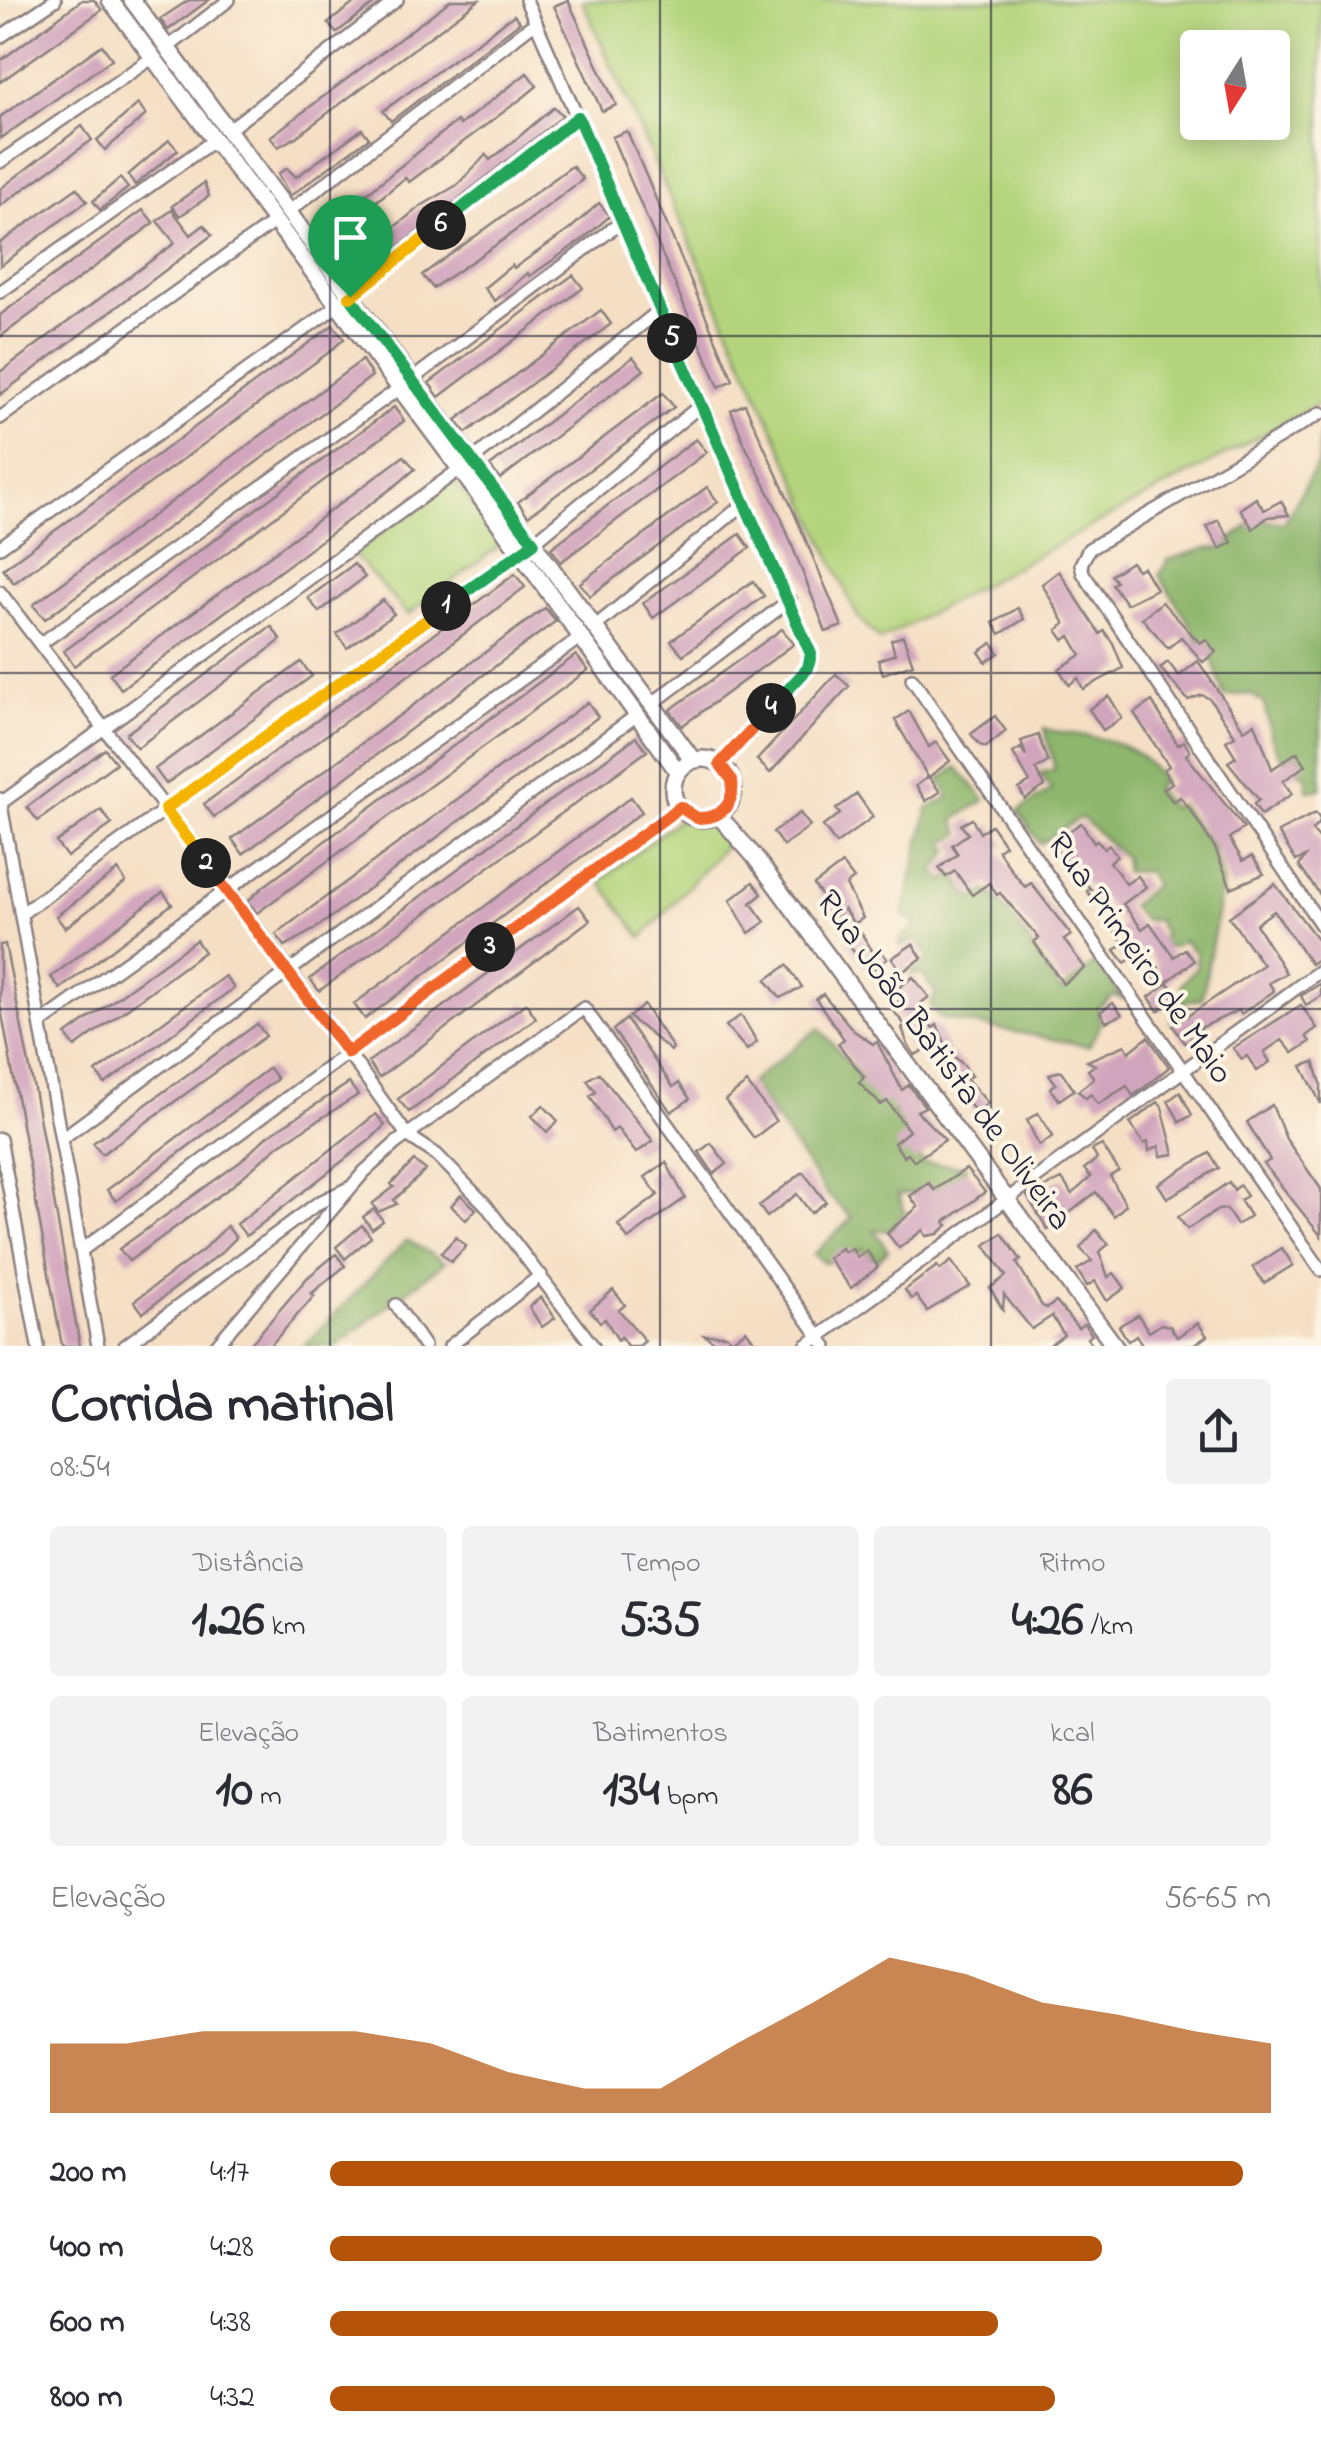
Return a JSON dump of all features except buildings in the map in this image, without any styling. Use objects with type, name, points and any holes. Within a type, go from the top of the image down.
[{"type":"street","points":[[0,36],[55,0]]},
{"type":"street","points":[[110,0],[152,58],[288,212],[400,388],[466,464]]},
{"type":"street","points":[[132,0],[167,48],[274,222],[414,378],[581,637],[678,772]]},
{"type":"street","points":[[167,48],[229,0]]},
{"type":"street","points":[[0,292],[220,136],[397,0]]},
{"type":"street","points":[[526,0],[790,600],[811,662],[720,764]]},
{"type":"street","points":[[288,212],[536,22]]},
{"type":"street","points":[[0,162],[152,58]]},
{"type":"street","points":[[0,547],[343,301],[578,117]]},
{"type":"street","points":[[414,378],[623,221]]},
{"type":"street","points":[[0,418],[274,222]]},
{"type":"street","points":[[98,1346],[1,808],[102,726],[466,464],[660,310]]},
{"type":"street","points":[[40,644],[400,388]]},
{"type":"street","points":[[21,914],[527,548],[702,404]]},
{"type":"street","points":[[1321,412],[1089,549],[1081,564],[1083,573],[1321,924]]},
{"type":"street","points":[[597,625],[745,502]]},
{"type":"street","points":[[527,548],[597,625],[693,760],[720,764],[732,780],[734,790],[726,809],[718,815],[697,818],[680,807],[673,790],[678,772],[693,760]]},
{"type":"street","points":[[0,592],[291,974],[407,1135],[437,1155],[485,1204],[593,1346]]},
{"type":"street","points":[[653,704],[790,600]]},
{"type":"street","points":[[40,1023],[229,892],[581,637]]},
{"type":"street","name":"Rua Primeiro de Maio","points":[[912,679],[1321,1270]]},
{"type":"street","points":[[62,1139],[637,716]]},
{"type":"street","points":[[82,1250],[680,807]]},
{"type":"street","name":"Rua João Batista de Oliveira","points":[[718,815],[754,856],[1115,1346]]},
{"type":"street","points":[[806,1346],[823,1341],[1007,1199],[1321,970]]},
{"type":"street","points":[[216,1346],[353,1187],[407,1135],[584,1008],[823,1341]]},
{"type":"street","points":[[0,1139],[3,1181],[36,1345]]},
{"type":"street","points":[[125,1346],[318,1203],[353,1187]]},
{"type":"street","points":[[450,1346],[541,1276]]},
{"type":"street","points":[[396,1305],[424,1346]]},
{"type":"green space","points":[[582,0],[1321,0],[1321,403],[880,640],[857,616]]},
{"type":"green space","points":[[1319,437],[1321,789],[1307,790],[1307,777],[1275,747],[1264,704],[1251,694],[1224,696],[1213,661],[1159,575],[1168,560],[1207,548],[1220,549],[1256,519],[1284,523],[1319,461]]},
{"type":"green space","points":[[452,478],[502,544],[408,615],[353,554]]},
{"type":"green space","points":[[1044,729],[1111,742],[1139,755],[1163,782],[1155,788],[1171,808],[1179,804],[1211,845],[1223,881],[1202,999],[1186,1001],[1183,1011],[1171,1020],[1183,993],[1181,985],[1197,966],[1196,953],[1184,941],[1172,947],[1159,943],[1164,935],[1157,920],[1144,920],[1130,906],[1155,885],[1147,871],[1125,872],[1125,858],[1081,817],[1040,844],[1018,811],[1051,790],[1040,773],[1055,769]]},
{"type":"green space","points":[[957,767],[985,800],[954,820],[961,834],[945,843],[950,851],[934,871],[944,881],[953,875],[972,899],[987,890],[1018,926],[1061,991],[1097,961],[1123,999],[1113,996],[1098,1008],[1100,1025],[1089,1046],[940,1018],[930,1005],[936,994],[923,975],[909,974],[929,958],[918,940],[900,946],[902,937],[917,926],[903,914],[928,809],[949,797],[940,779]]},
{"type":"green space","points":[[679,819],[717,826],[730,840],[642,938],[600,881]]},
{"type":"green space","points":[[819,1028],[874,1093],[907,1103],[893,1112],[923,1163],[966,1166],[959,1187],[898,1195],[905,1212],[889,1231],[874,1230],[888,1250],[878,1260],[862,1250],[825,1263],[814,1254],[852,1218],[825,1192],[751,1082]]},
{"type":"green space","points":[[407,1240],[445,1262],[336,1346],[304,1346]]},
{"type":"route","points":[[578,117],[790,600],[811,662],[720,764],[727,770],[734,790],[726,809],[718,815],[697,818],[680,807],[348,1053],[165,809],[534,543],[350,297],[578,117]]}]
